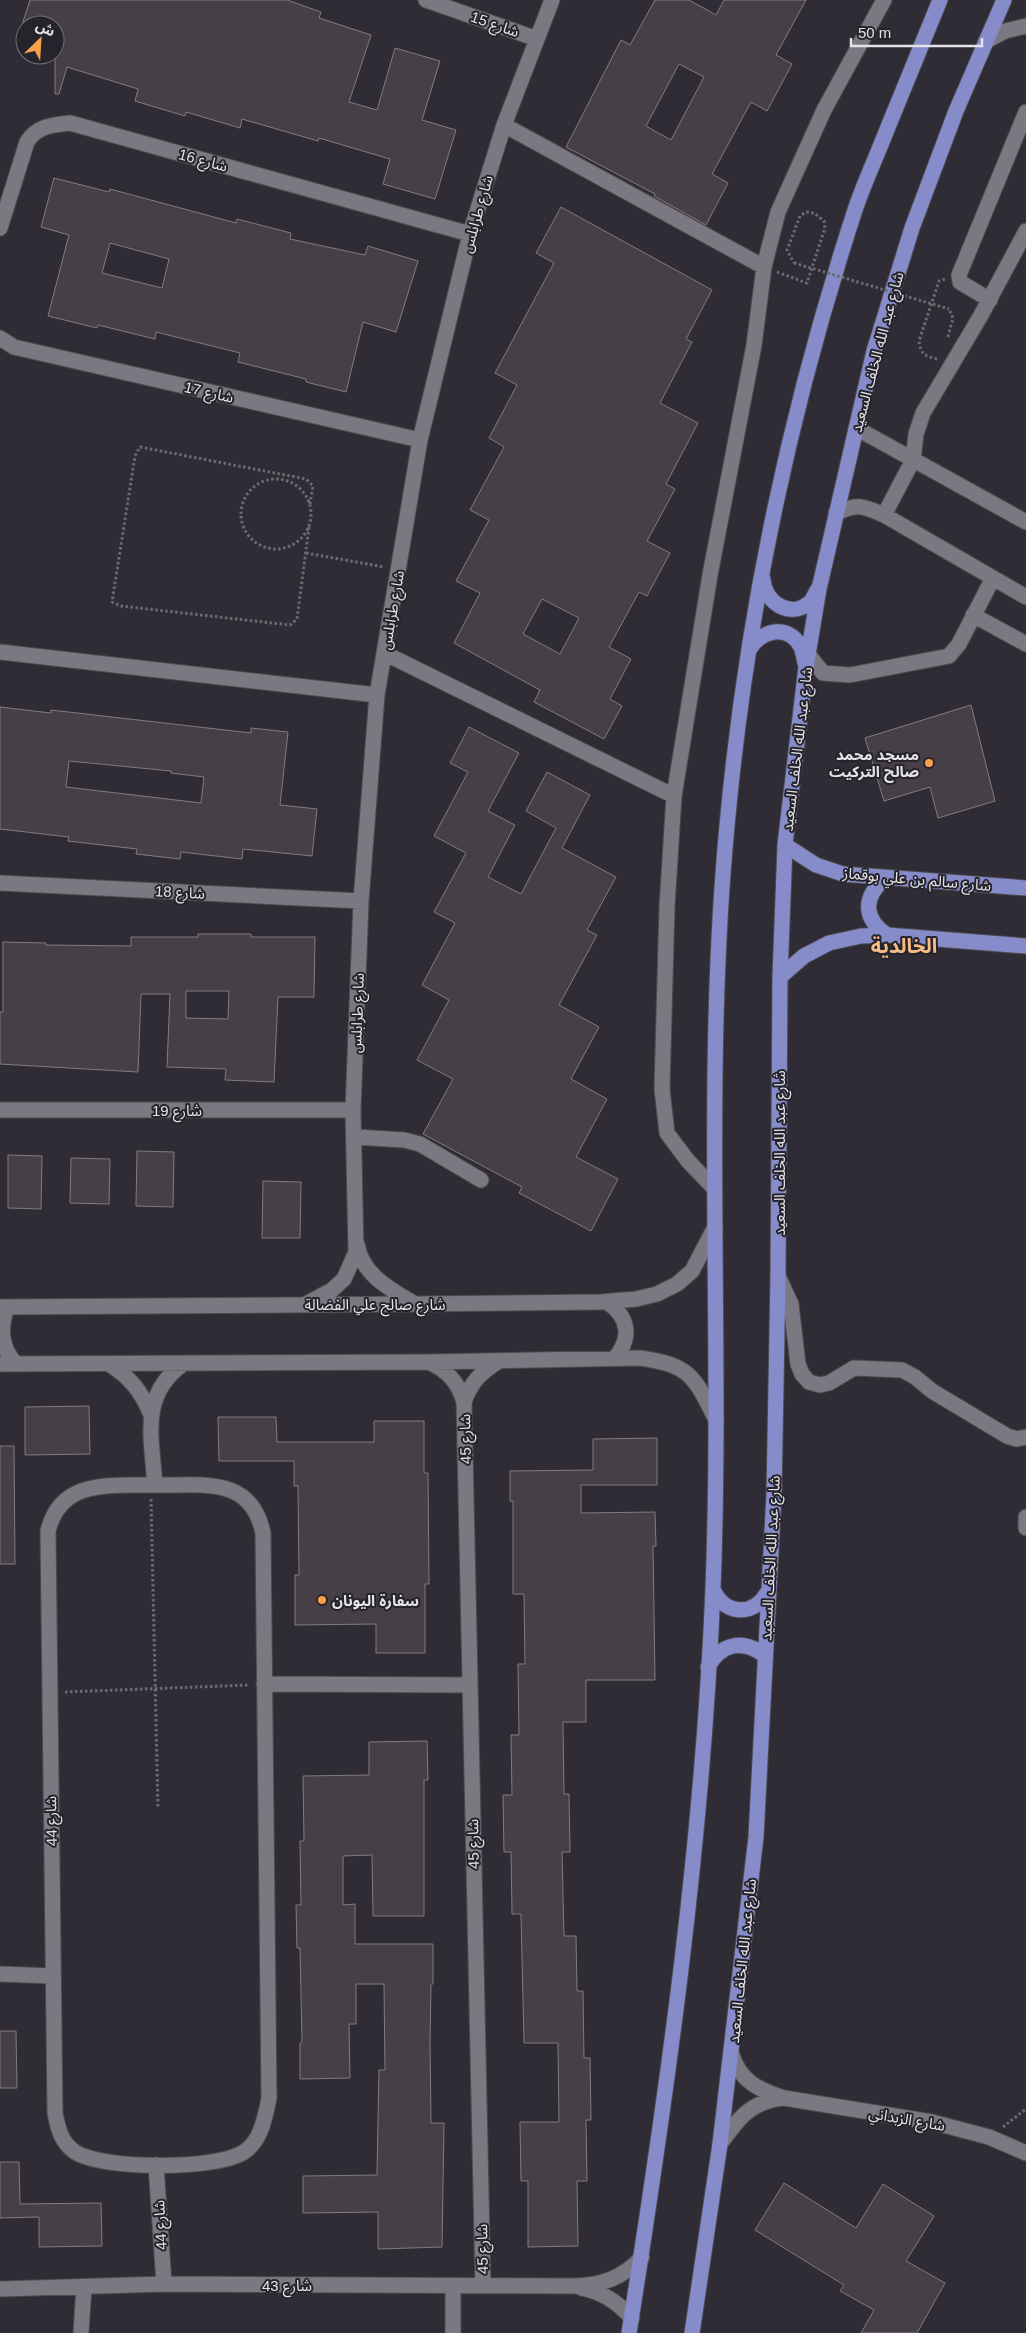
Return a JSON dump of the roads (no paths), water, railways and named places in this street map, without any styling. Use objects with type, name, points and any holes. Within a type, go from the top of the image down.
[{"type":"main road","points":[[629,2333],[669,2078],[694,1854],[708,1667],[713,1589],[716,1420],[714,1188],[718,966],[727,827],[748,652],[799,402],[818,331],[857,203],[940,0]]},
{"type":"main road","name":"شارع عبد الله الخلف السعيد","points":[[692,2333],[732,2054],[756,1837],[767,1593],[774,1494],[780,977],[785,845],[807,660],[819,589],[874,351],[912,228],[956,111],[1004,0]]},
{"type":"main road","points":[[763,572],[763,590],[774,604],[791,609],[808,604],[819,589]]},
{"type":"main road","points":[[748,652],[755,640],[767,633],[780,632],[793,637],[807,660]]},
{"type":"main road","name":"شارع سالم بن علي بوقماز","points":[[785,845],[816,865],[843,874],[884,879],[1026,888]]},
{"type":"main road","points":[[884,879],[873,888],[868,901],[869,915],[876,927],[888,935]]},
{"type":"main road","points":[[780,977],[804,956],[829,943],[861,936],[888,935],[1026,946]]},
{"type":"main road","points":[[713,1589],[722,1604],[739,1611],[756,1606],[767,1593]]},
{"type":"main road","points":[[708,1667],[713,1657],[732,1645],[750,1646],[764,1654]]},
{"type":"street","name":"شارع 15","points":[[426,0],[536,39]]},
{"type":"street","name":"شارع طرابلس","points":[[416,1304],[380,1282],[366,1269],[358,1253],[357,1240],[353,1110],[361,901],[378,695],[420,440],[470,234],[504,125],[552,0]]},
{"type":"street","points":[[714,1188],[688,1161],[667,1133],[662,1089],[667,906],[674,796],[710,575],[754,345],[764,267],[778,212],[820,119],[884,0]]},
{"type":"street","points":[[986,41],[1005,31],[1026,26]]},
{"type":"street","points":[[990,300],[960,282],[959,275],[1026,112]]},
{"type":"street","name":"شارع 16","points":[[0,228],[29,138],[42,128],[70,123],[470,234]]},
{"type":"street","points":[[504,125],[764,267]]},
{"type":"street","points":[[884,515],[913,460],[916,434],[923,413],[990,300],[1026,231]]},
{"type":"street","name":"شارع 17","points":[[0,338],[14,347],[420,440]]},
{"type":"street","points":[[856,428],[1026,522]]},
{"type":"street","points":[[836,513],[850,506],[862,506],[884,515],[1026,597]]},
{"type":"street","points":[[807,660],[823,673],[850,676],[946,656],[955,649],[993,578]]},
{"type":"street","points":[[974,616],[1026,644]]},
{"type":"street","points":[[0,652],[378,695]]},
{"type":"street","points":[[384,654],[674,796]]},
{"type":"street","name":"شارع 18","points":[[0,883],[361,901]]},
{"type":"street","name":"شارع 19","points":[[0,1110],[353,1110]]},
{"type":"street","points":[[354,1137],[404,1140],[420,1144],[480,1180]]},
{"type":"street","name":"شارع صالح علي الفضالة","points":[[4,1307],[607,1302],[636,1299],[657,1294],[677,1284],[692,1271],[715,1227]]},
{"type":"street","name":"شارع طرابلس","points":[[304,1305],[332,1290],[344,1279],[356,1252],[357,1240]]},
{"type":"street","points":[[778,1276],[791,1304],[798,1364],[802,1374],[809,1382],[820,1385],[829,1383],[854,1368],[902,1370],[915,1377],[932,1392],[1007,1436],[1017,1439],[1026,1437]]},
{"type":"street","points":[[607,1302],[616,1308],[623,1317],[626,1328],[624,1344],[615,1358]]},
{"type":"street","points":[[4,1307],[0,1337],[8,1356],[16,1364]]},
{"type":"street","points":[[0,1364],[429,1362],[640,1358],[665,1362],[680,1367],[695,1380],[716,1420]]},
{"type":"street","name":"شارع 45","points":[[464,1402],[468,1389],[477,1376],[499,1361]]},
{"type":"street","name":"شارع 45","points":[[429,1362],[451,1375],[460,1389],[464,1402],[483,2286]]},
{"type":"street","points":[[109,1364],[128,1377],[138,1388],[151,1415]]},
{"type":"street","points":[[153,1485],[151,1415],[158,1390],[166,1378],[183,1364]]},
{"type":"street","name":"شارع 44","points":[[153,1485],[230,1489],[243,1495],[254,1506],[260,1518],[263,1533],[264,1684],[269,2098],[265,2117],[253,2144],[245,2152],[234,2158],[219,2161],[156,2165],[113,2164],[96,2160],[76,2152],[64,2142],[58,2128],[55,2113],[48,1531],[51,1517],[61,1503],[76,1492],[90,1488],[153,1485]]},
{"type":"street","points":[[1026,1517],[1026,1528]]},
{"type":"street","points":[[264,1684],[470,1685]]},
{"type":"street","points":[[0,1974],[53,1976]]},
{"type":"street","name":"شارع الزبداني","points":[[732,2054],[736,2068],[743,2078],[756,2087],[784,2098],[932,2122],[989,2137],[1026,2153]]},
{"type":"street","name":"شارع الزبداني","points":[[720,2144],[742,2116],[752,2108],[768,2100],[784,2098]]},
{"type":"street","name":"شارع 44","points":[[156,2165],[164,2284]]},
{"type":"street","name":"شارع 43","points":[[0,2289],[164,2284],[575,2286],[590,2285],[621,2276],[642,2257]]},
{"type":"street","points":[[453,2286],[453,2333]]},
{"type":"street","name":"شارع 43","points":[[575,2286],[604,2295],[619,2304],[632,2318]]},
{"type":"street","points":[[81,2333],[84,2287]]},
{"type":"place","name":"مسجد محمد صالح التركيت","points":[[929,763]]},
{"type":"place","name":"سفارة اليونان","points":[[322,1600]]},
{"type":"district","name":"الخالدية","points":[[904,946]]}]
